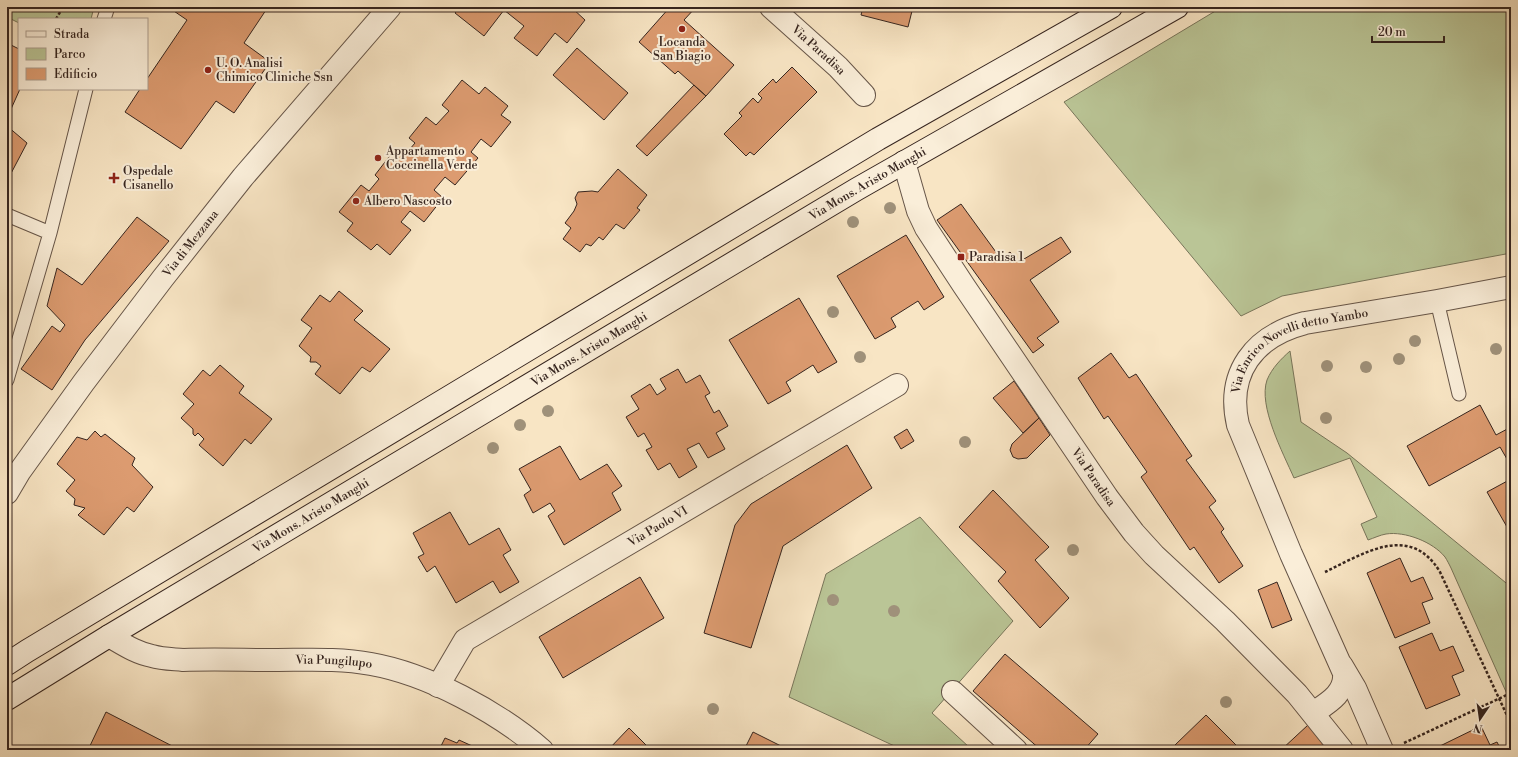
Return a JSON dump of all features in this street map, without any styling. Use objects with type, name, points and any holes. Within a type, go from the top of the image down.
[{"type":"street","name":"Via di Mezzana","points":[[7,493],[20,471],[79,388],[168,272],[243,177],[390,7]]},
{"type":"street","name":"Via Paradisa","points":[[771,7],[838,67],[864,95]]},
{"type":"street","points":[[7,664],[34,646],[872,143],[1111,7]]},
{"type":"street","name":"Via Mons. Aristo Manghi","points":[[7,699],[109,636],[857,189],[1176,7]]},
{"type":"street","name":"Via Paradisa","points":[[904,162],[918,211],[926,228],[1125,521],[1154,555],[1225,621],[1297,694],[1342,750]]},
{"type":"street","name":"Via Enrico Novelli detto Yambo","points":[[1313,713],[1335,697],[1343,687],[1344,673],[1291,554],[1238,426],[1235,410],[1236,389],[1245,363],[1252,353],[1279,332],[1305,323],[1511,287]]},
{"type":"street","name":"Via Paolo VI","points":[[438,686],[465,640],[897,385]]},
{"type":"street","name":"Via Pungilupo","points":[[109,636],[140,652],[152,656],[183,660],[302,659],[361,662],[390,668],[438,686],[472,702],[523,734],[542,750]]},
{"type":"street","name":"Via Enrico Novelli detto Yambo","points":[[1339,660],[1392,747]]},
{"type":"street","points":[[953,692],[1016,750]]},
{"type":"lane","points":[[104,18],[108,7]]},
{"type":"lane","points":[[7,380],[50,233],[86,90]]},
{"type":"lane","points":[[7,215],[50,233]]},
{"type":"lane","points":[[1437,301],[1459,394]]},
{"type":"path","points":[[57,18],[63,7]]},
{"type":"path","points":[[1320,574],[1387,545],[1404,545],[1423,552],[1440,572],[1511,724]]},
{"type":"path","points":[[1392,747],[1511,693]]},
{"type":"green space","points":[[7,7],[94,7],[91,18],[18,18],[18,22],[7,17]]},
{"type":"green space","points":[[1222,7],[1511,7],[1511,253],[1282,296],[1241,316],[1064,102]]},
{"type":"green space","points":[[1290,351],[1301,422],[1347,453],[1511,587],[1511,703],[1445,557],[1426,542],[1402,534],[1386,534],[1368,540],[1361,524],[1377,517],[1350,458],[1294,478],[1273,429],[1266,403],[1265,391],[1267,380],[1271,372]]},
{"type":"green space","points":[[920,517],[1013,621],[932,713],[969,747],[962,750],[903,750],[789,697],[826,574]]},
{"type":"building","name":"U. O. Analisi Chimico Cliniche Ssn","points":[[168,7],[268,7],[244,43],[270,62],[234,113],[216,101],[181,149],[125,112],[139,90],[148,90],[148,78],[187,20]]},
{"type":"building","points":[[460,7],[571,7],[585,20],[567,43],[555,33],[537,56],[514,38],[524,26],[504,10],[484,36],[455,13]]},
{"type":"building","points":[[670,7],[696,7],[684,20],[734,65],[706,96],[678,71],[675,74],[639,42]]},
{"type":"building","points":[[863,7],[913,7],[908,27],[861,15]]},
{"type":"building","points":[[7,43],[18,48],[18,90],[20,90],[7,118]]},
{"type":"building","points":[[577,48],[628,93],[604,120],[553,75]]},
{"type":"building","points":[[792,67],[817,92],[754,155],[750,152],[746,156],[724,134],[742,116],[739,113],[753,98],[758,103],[762,98],[758,94],[773,79],[776,83]]},
{"type":"building","points":[[462,80],[479,94],[485,87],[508,106],[501,115],[511,122],[491,147],[481,139],[471,152],[478,158],[455,185],[445,177],[434,190],[443,198],[424,222],[410,211],[401,222],[411,230],[390,255],[377,244],[371,250],[347,231],[353,223],[339,212],[361,185],[369,191],[379,179],[375,175],[395,149],[404,156],[415,143],[409,138],[426,117],[436,125],[449,111],[442,105]]},
{"type":"building","points":[[694,85],[706,96],[647,156],[636,146]]},
{"type":"building","points":[[7,126],[27,143],[7,181]]},
{"type":"building","points":[[618,169],[647,195],[637,208],[640,210],[624,229],[616,224],[603,240],[599,237],[591,246],[586,244],[580,252],[563,239],[571,228],[565,223],[574,211],[577,204],[575,198],[578,192],[598,192]]},
{"type":"building","points":[[961,204],[1001,259],[1010,252],[1019,262],[1061,237],[1071,252],[1030,280],[1059,322],[1037,338],[1044,345],[1033,353],[937,220]]},
{"type":"building","points":[[137,217],[169,241],[85,340],[52,390],[21,369],[52,326],[60,332],[65,325],[47,306],[57,268],[82,285]]},
{"type":"building","points":[[906,235],[944,297],[924,310],[918,301],[891,318],[896,327],[875,339],[837,276]]},
{"type":"building","points":[[339,291],[363,311],[354,320],[390,349],[370,372],[362,367],[340,394],[315,374],[321,366],[316,362],[310,362],[311,357],[299,346],[312,328],[301,320],[320,295],[330,302]]},
{"type":"building","points":[[799,298],[837,362],[818,373],[813,365],[786,382],[791,391],[768,404],[729,340]]},
{"type":"building","points":[[1111,353],[1129,378],[1136,374],[1192,456],[1186,460],[1216,501],[1209,507],[1224,529],[1221,532],[1243,566],[1219,583],[1194,547],[1190,550],[1141,477],[1147,472],[1108,416],[1104,419],[1078,378]]},
{"type":"building","points":[[220,365],[244,386],[239,393],[272,419],[251,444],[245,439],[223,466],[199,445],[204,439],[198,433],[195,436],[193,434],[193,429],[181,418],[194,404],[183,394],[203,370],[210,376]]},
{"type":"building","points":[[678,369],[686,383],[700,375],[710,393],[705,396],[714,413],[719,410],[728,426],[716,433],[725,449],[708,458],[699,443],[687,449],[697,467],[679,478],[670,463],[658,470],[646,450],[652,447],[644,433],[638,437],[626,417],[639,409],[631,396],[650,384],[657,395],[666,389],[660,379]]},
{"type":"building","points":[[1014,381],[1039,418],[1023,433],[993,398]]},
{"type":"building","points":[[1480,405],[1496,435],[1511,427],[1511,466],[1500,447],[1429,486],[1407,446]]},
{"type":"building","points":[[1039,418],[1050,435],[1027,458],[1018,459],[1013,457],[1010,450],[1012,444]]},
{"type":"building","points":[[907,429],[914,441],[901,449],[894,437]]},
{"type":"building","points":[[95,431],[101,437],[105,434],[135,458],[132,465],[153,487],[134,512],[127,507],[104,535],[78,515],[85,508],[74,505],[75,499],[66,491],[75,480],[57,464],[77,437],[87,440]]},
{"type":"building","points":[[847,445],[872,488],[783,546],[751,648],[704,633],[735,525],[751,504]]},
{"type":"building","points":[[560,446],[580,480],[607,464],[622,486],[612,493],[621,510],[564,545],[548,516],[555,511],[550,503],[533,513],[524,495],[531,490],[519,469]]},
{"type":"building","points":[[1511,479],[1511,534],[1487,492]]},
{"type":"building","points":[[993,490],[1049,547],[1035,560],[1069,598],[1040,628],[998,581],[1006,572],[959,527]]},
{"type":"building","points":[[450,512],[469,545],[499,528],[511,550],[503,555],[519,582],[500,593],[493,581],[456,603],[435,566],[427,572],[418,557],[424,554],[413,533]]},
{"type":"building","points":[[1400,558],[1411,582],[1423,577],[1433,599],[1422,603],[1430,623],[1395,638],[1367,573]]},
{"type":"building","points":[[640,577],[664,618],[563,678],[539,637]]},
{"type":"building","points":[[1277,582],[1292,620],[1272,628],[1258,590]]},
{"type":"building","points":[[1432,633],[1440,651],[1453,646],[1464,671],[1452,676],[1460,695],[1426,709],[1399,647]]},
{"type":"building","points":[[1005,654],[1098,734],[1084,750],[1041,750],[973,691]]},
{"type":"building","points":[[106,712],[180,750],[88,750]]},
{"type":"building","points":[[1206,715],[1240,749],[1239,750],[1180,750],[1175,745]]},
{"type":"building","points":[[1308,725],[1325,744],[1317,750],[1281,750]]},
{"type":"building","points":[[1481,726],[1490,745],[1497,742],[1501,750],[1442,750],[1440,746]]},
{"type":"building","points":[[629,728],[651,750],[608,750]]},
{"type":"building","points":[[753,732],[789,750],[744,750]]},
{"type":"building","points":[[445,738],[457,743],[459,740],[481,750],[439,750]]},
{"type":"place","name":"Locanda San Biagio","points":[[682,29]]},
{"type":"place","name":"U. O. Analisi Chimico Cliniche Ssn","points":[[208,70]]},
{"type":"place","name":"Appartamento Coccinella Verde","points":[[378,158]]},
{"type":"place","name":"Ospedale Cisanello","points":[[114,178]]},
{"type":"place","name":"Albero Nascosto","points":[[356,201]]},
{"type":"place","name":"Paradisa 1","points":[[961,257]]}]
